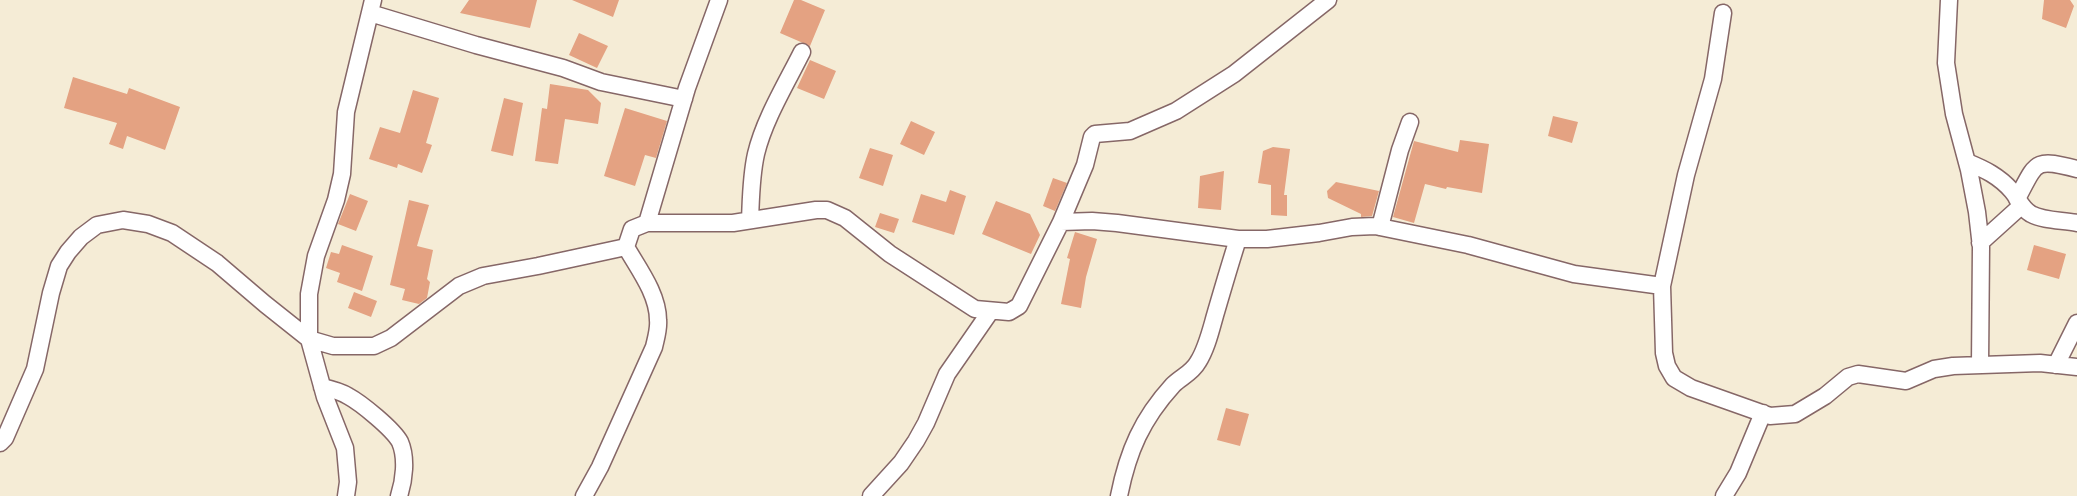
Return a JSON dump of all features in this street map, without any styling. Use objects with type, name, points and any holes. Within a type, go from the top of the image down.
[{"type":"street","points":[[647,223],[684,99],[719,0]]},
{"type":"street","points":[[584,496],[600,467],[654,347],[658,332],[658,312],[654,298],[626,247],[632,229],[647,223],[712,224],[827,210],[836,212],[890,254],[975,310],[1009,312],[1019,306],[1061,222],[1085,165],[1092,137],[1099,133],[1130,131],[1188,104],[1234,74],[1328,0]]},
{"type":"street","points":[[1949,0],[1946,63],[1954,114],[1977,212],[1980,244],[1980,365]]},
{"type":"street","points":[[346,496],[348,482],[345,448],[322,387],[310,339],[309,294],[316,256],[336,200],[342,174],[346,112],[372,6],[476,45],[564,68],[601,82],[684,99]]},
{"type":"street","points":[[1723,13],[1713,79],[1686,175],[1662,286],[1664,353],[1667,366],[1674,378],[1691,388],[1770,416],[1795,414],[1826,396],[1848,377],[1858,374],[1906,381],[1934,369],[1980,365],[2040,363],[2077,367]]},
{"type":"street","points":[[750,220],[752,175],[756,153],[762,134],[802,52]]},
{"type":"street","points":[[1380,227],[1410,122]]},
{"type":"street","points":[[1966,162],[1990,172],[2002,181],[2014,193],[2019,203],[2033,215],[2039,218],[2077,223]]},
{"type":"street","points":[[1980,244],[2019,203],[2030,175],[2041,163],[2050,162],[2077,169]]},
{"type":"street","points":[[0,443],[5,438],[35,369],[51,293],[59,266],[81,237],[97,225],[123,220],[148,224],[172,233],[217,263],[310,339],[333,346],[374,346],[391,338],[459,286],[483,276],[626,247]]},
{"type":"street","points":[[1061,222],[1092,221],[1117,223],[1238,239],[1319,233],[1352,227],[1380,227],[1468,245],[1574,274],[1662,286]]},
{"type":"street","points":[[1119,496],[1124,468],[1148,415],[1173,385],[1190,372],[1198,361],[1213,322],[1238,239]]},
{"type":"street","points":[[871,496],[901,463],[916,441],[926,423],[946,374],[990,312]]},
{"type":"street","points":[[2056,365],[2077,323]]},
{"type":"street","points":[[322,387],[349,396],[399,441],[403,463],[402,484],[399,496]]},
{"type":"street","points":[[1724,496],[1738,473],[1763,413]]},
{"type":"building","points":[[469,0],[537,0],[530,28],[460,13]]},
{"type":"building","points":[[572,0],[619,0],[613,17]]},
{"type":"building","points":[[794,0],[801,0],[825,10],[810,46],[780,33]]},
{"type":"building","points":[[2044,0],[2070,0],[2074,6],[2066,28],[2042,19]]},
{"type":"building","points":[[579,33],[608,46],[597,68],[569,55]]},
{"type":"building","points":[[810,60],[836,71],[824,99],[797,88]]},
{"type":"building","points":[[73,77],[127,94],[129,88],[180,107],[165,150],[127,136],[123,149],[109,144],[117,123],[64,108]]},
{"type":"building","points":[[550,84],[588,90],[601,103],[598,124],[565,119],[558,164],[535,161],[542,108],[547,109]]},
{"type":"building","points":[[413,90],[439,98],[426,143],[432,145],[422,173],[398,164],[397,168],[369,159],[380,127],[400,133]]},
{"type":"building","points":[[504,98],[523,103],[513,156],[491,151]]},
{"type":"building","points":[[625,108],[667,121],[656,158],[645,155],[635,186],[604,176]]},
{"type":"building","points":[[1553,116],[1578,122],[1572,143],[1548,136]]},
{"type":"building","points":[[911,121],[935,132],[924,155],[900,144]]},
{"type":"building","points":[[1460,140],[1489,144],[1482,193],[1447,187],[1446,189],[1425,184],[1414,223],[1393,217],[1414,141],[1458,152]]},
{"type":"building","points":[[1273,147],[1290,149],[1284,195],[1287,195],[1287,216],[1271,215],[1271,185],[1258,183],[1263,151]]},
{"type":"building","points":[[870,148],[893,155],[883,186],[859,178]]},
{"type":"building","points":[[1224,171],[1221,210],[1198,208],[1200,176]]},
{"type":"building","points":[[1053,178],[1067,183],[1055,211],[1043,206]]},
{"type":"building","points":[[1336,182],[1379,191],[1372,216],[1361,217],[1361,214],[1328,198],[1327,191]]},
{"type":"building","points":[[950,190],[966,196],[954,235],[912,222],[921,194],[946,202]]},
{"type":"building","points":[[350,194],[368,201],[356,231],[338,224]]},
{"type":"building","points":[[409,200],[429,205],[417,246],[433,250],[427,279],[430,282],[427,298],[419,304],[402,300],[405,289],[390,285]]},
{"type":"building","points":[[996,201],[1030,214],[1040,235],[1031,254],[982,234]]},
{"type":"building","points":[[880,213],[899,219],[894,233],[875,227]]},
{"type":"building","points":[[1075,232],[1097,239],[1086,277],[1081,308],[1061,304],[1070,259],[1067,258]]},
{"type":"building","points":[[342,245],[373,256],[362,291],[337,282],[340,273],[326,268],[331,252],[339,254]]},
{"type":"building","points":[[2034,245],[2066,254],[2059,279],[2027,270]]},
{"type":"building","points":[[354,292],[377,301],[371,317],[348,308]]},
{"type":"building","points":[[1226,408],[1249,414],[1240,446],[1217,440]]}]
